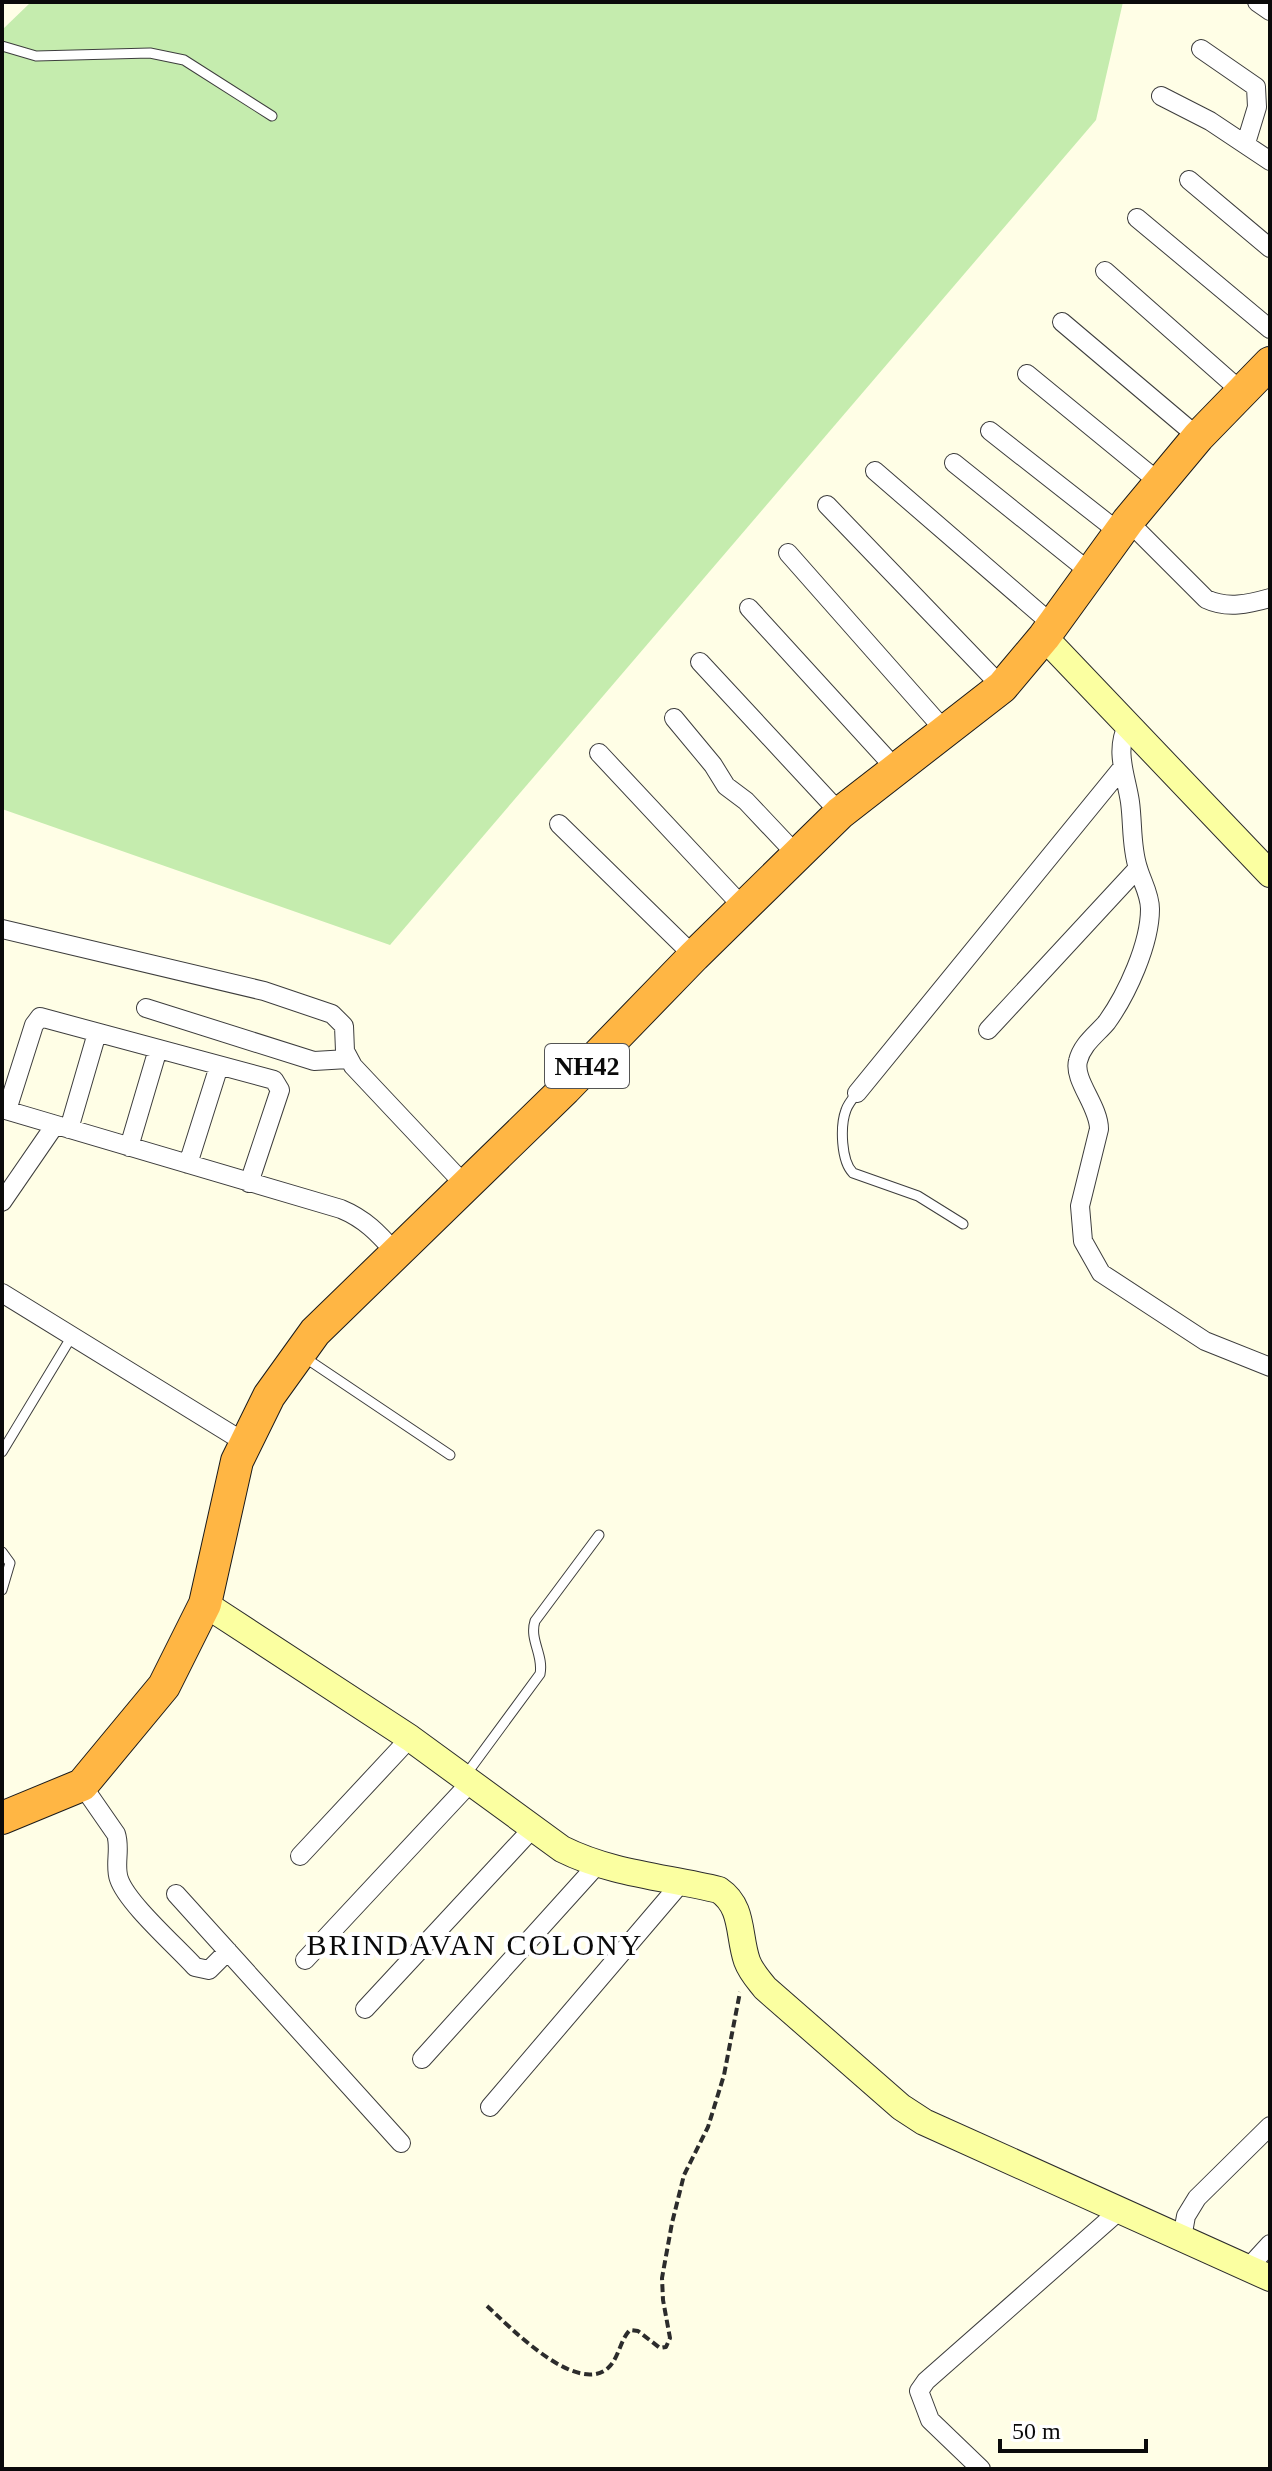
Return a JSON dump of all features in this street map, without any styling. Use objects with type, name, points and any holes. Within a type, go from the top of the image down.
[{"type":"highway","name":"NH42","points":[[2,1818],[82,1785],[164,1686],[205,1604],[244,1442],[269,1396],[315,1332],[565,1089],[796,854],[840,813],[1002,687],[1048,631],[1124,527],[1198,437],[1270,363]]},
{"type":"street","points":[[1257,2],[1270,11]]},
{"type":"street","points":[[1201,49],[1256,87],[1257,107],[1246,143]]},
{"type":"street","points":[[1161,96],[1246,143],[1270,161]]},
{"type":"street","points":[[1189,180],[1270,248]]},
{"type":"street","points":[[1137,218],[1270,329]]},
{"type":"street","points":[[1105,271],[1242,392]]},
{"type":"street","points":[[1062,322],[1198,437]]},
{"type":"street","points":[[1027,374],[1160,483]]},
{"type":"street","points":[[990,431],[1124,527],[1206,599],[1217,605],[1232,606],[1270,598]]},
{"type":"street","points":[[954,463],[1091,573]]},
{"type":"street","points":[[875,471],[1048,631],[1128,724],[1270,874]]},
{"type":"street","points":[[827,505],[1002,687]]},
{"type":"street","points":[[788,553],[946,732]]},
{"type":"street","points":[[749,608],[896,769]]},
{"type":"street","points":[[700,662],[840,813]]},
{"type":"street","points":[[674,718],[713,765],[726,786],[746,801],[796,854]]},
{"type":"street","points":[[1128,724],[1121,746],[1122,768],[1130,798],[1138,868],[1150,906],[1146,935],[1128,987],[1077,1062],[1078,1072],[1099,1119],[1080,1206],[1083,1241],[1101,1273],[1124,1290],[1205,1341],[1270,1367]]},
{"type":"street","points":[[599,753],[743,907]]},
{"type":"street","points":[[857,1093],[1122,768]]},
{"type":"street","points":[[559,824],[694,956]]},
{"type":"street","points":[[988,1030],[1138,868]]},
{"type":"street","points":[[2,929],[264,991],[332,1014],[344,1026],[348,1059],[464,1184]]},
{"type":"street","points":[[146,1008],[314,1061],[348,1059]]},
{"type":"street","points":[[249,1183],[280,1090],[274,1080],[44,1017],[38,1019],[4,1110],[361,1218],[376,1229],[395,1252]]},
{"type":"street","points":[[2,1202],[62,1127],[97,1033]]},
{"type":"street","points":[[129,1147],[158,1049]]},
{"type":"street","points":[[188,1164],[219,1066]]},
{"type":"street","points":[[2,1293],[244,1442]]},
{"type":"street","points":[[205,1604],[410,1738],[562,1849],[597,1865],[719,1890],[730,1897],[735,1904],[746,1959],[765,1988],[901,2107],[951,2135],[1259,2273],[1270,2244]]},
{"type":"street","points":[[300,1856],[410,1738]]},
{"type":"street","points":[[305,1960],[468,1780]]},
{"type":"street","points":[[82,1785],[116,1834],[119,1842],[119,1879],[129,1897],[200,1969],[209,1970],[228,1951]]},
{"type":"street","points":[[365,2009],[533,1828]]},
{"type":"street","points":[[422,2059],[597,1865]]},
{"type":"street","points":[[490,2107],[681,1883]]},
{"type":"street","points":[[176,1894],[401,2143]]},
{"type":"street","points":[[1182,2238],[1186,2216],[1197,2198],[1270,2126]]},
{"type":"street","points":[[976,2467],[930,2420],[919,2391],[926,2381],[1120,2210]]},
{"type":"lane","points":[[2,46],[36,56],[167,55],[184,60],[272,116]]},
{"type":"lane","points":[[857,1093],[845,1111],[843,1156],[846,1167],[853,1173],[918,1196],[963,1224]]},
{"type":"lane","points":[[2,1452],[72,1336]]},
{"type":"lane","points":[[299,1354],[450,1455]]},
{"type":"lane","points":[[468,1780],[540,1674],[541,1665],[532,1631],[535,1621],[599,1535]]},
{"type":"lane","points":[[2,1552],[10,1563],[2,1590]]},
{"type":"path","points":[[487,2306],[559,2365],[578,2373],[598,2373],[608,2367],[630,2330],[638,2331],[660,2348],[669,2343],[662,2278],[672,2223],[684,2175],[708,2127],[724,2075],[746,1959]]},
{"type":"green space","points":[[31,2],[1123,2],[1096,120],[390,945],[2,809],[2,30]]},
{"type":"district","name":"BRINDAVAN COLONY","points":[[475,1944]]}]
